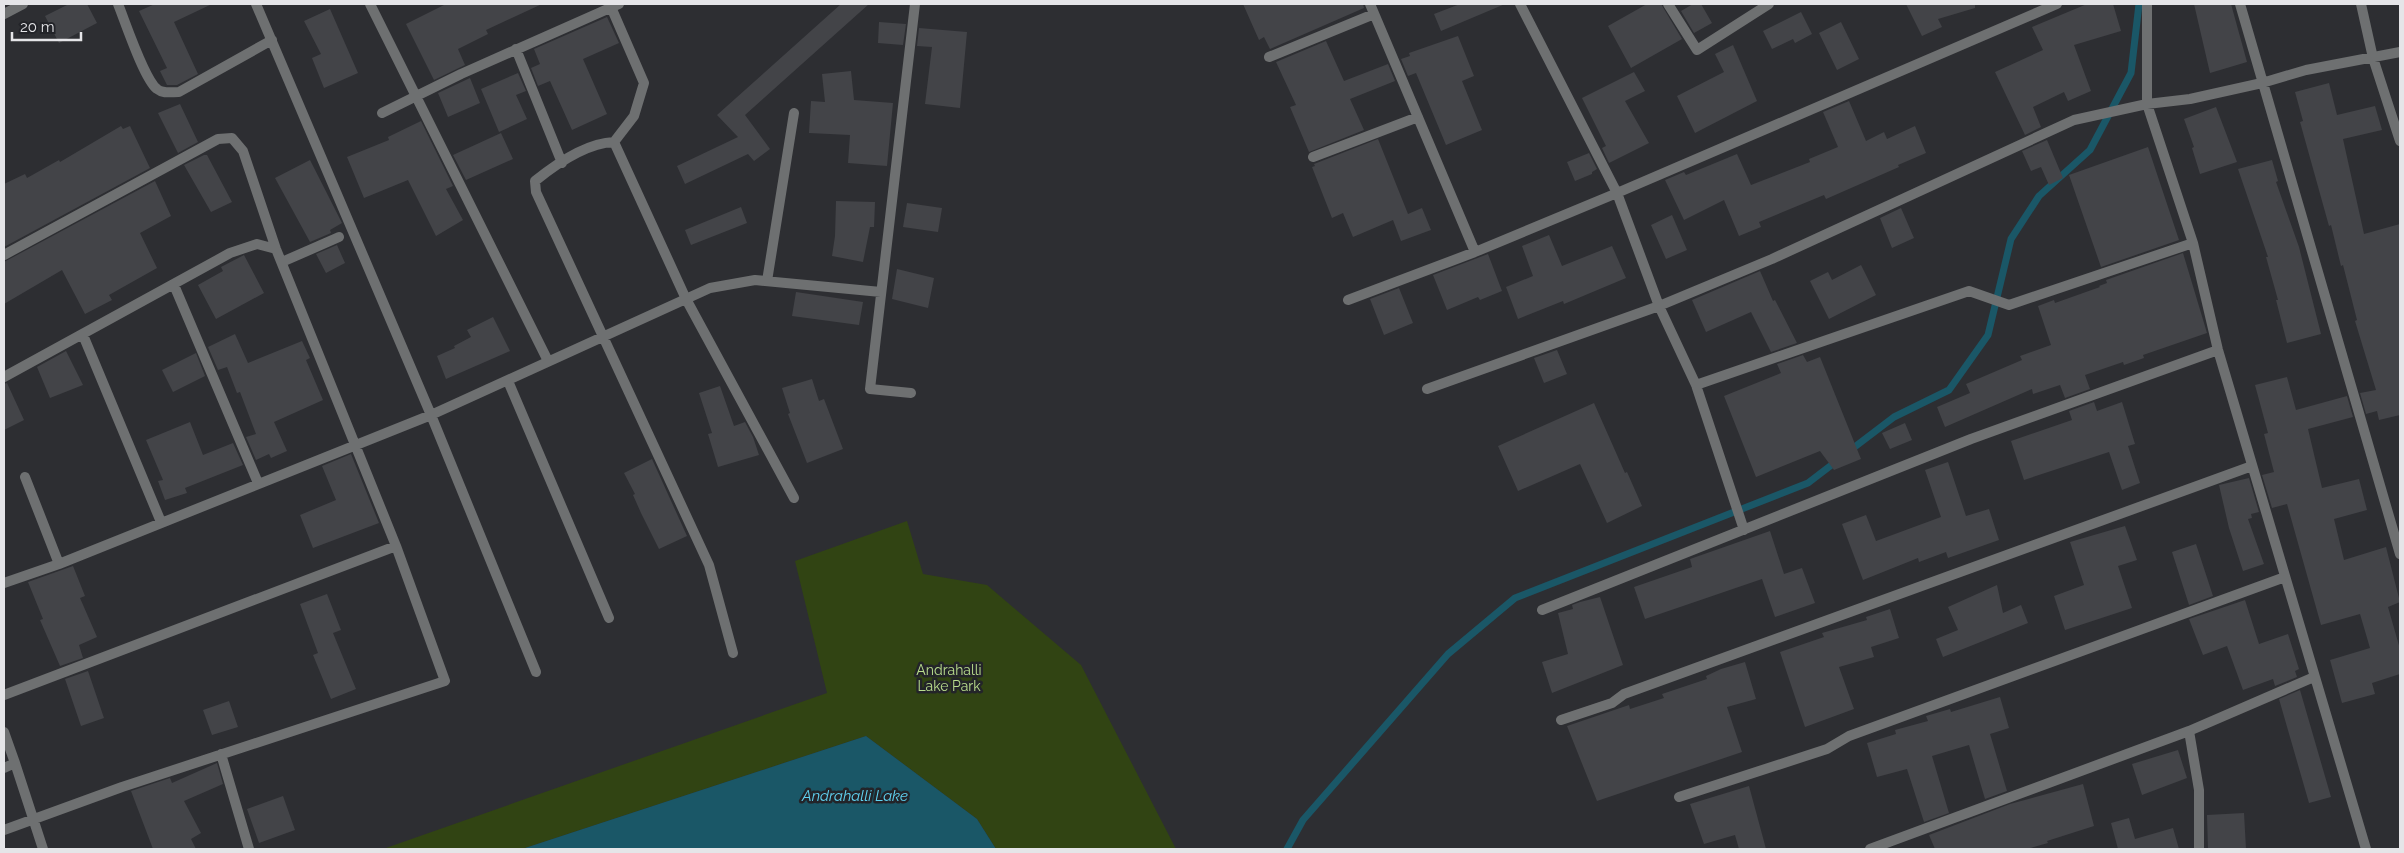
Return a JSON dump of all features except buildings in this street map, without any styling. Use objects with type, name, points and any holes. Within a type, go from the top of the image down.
[{"type":"street","points":[[4,14],[24,4]]},
{"type":"street","points":[[118,4],[148,77],[155,88],[163,93],[179,92],[272,40]]},
{"type":"street","points":[[256,4],[431,415],[536,672]]},
{"type":"street","points":[[370,4],[548,361]]},
{"type":"street","points":[[911,393],[870,389],[915,4]]},
{"type":"street","points":[[1520,4],[1617,193],[1659,306],[1696,385],[1743,525]]},
{"type":"street","points":[[1668,4],[1697,50],[1769,4]]},
{"type":"street","points":[[1348,300],[1475,252],[1617,193],[2057,4]]},
{"type":"street","points":[[2147,4],[2147,104],[2193,243],[2218,350],[2366,849]]},
{"type":"street","points":[[2240,4],[2400,554]]},
{"type":"street","points":[[2361,4],[2373,58],[2400,141]]},
{"type":"street","points":[[382,113],[516,49],[615,6],[644,83],[634,116],[614,142],[600,144],[562,163],[535,181],[536,192],[709,565],[733,653]]},
{"type":"street","points":[[1269,57],[1372,9],[1475,252]]},
{"type":"street","points":[[516,49],[562,163]]},
{"type":"street","points":[[1427,389],[1659,306],[1772,259],[2074,120],[2147,104],[2190,99],[2262,83],[2306,70],[2400,52]]},
{"type":"street","points":[[767,281],[794,113]]},
{"type":"street","points":[[1313,157],[1418,117]]},
{"type":"street","points":[[4,255],[218,139],[232,138],[243,151],[276,248],[357,444],[445,681],[221,754],[4,830]]},
{"type":"street","points":[[614,142],[686,299],[794,498]]},
{"type":"street","points":[[282,262],[339,237]]},
{"type":"street","points":[[1696,385],[1969,291],[2009,305],[2193,243]]},
{"type":"street","points":[[4,377],[230,253],[257,244],[276,248]]},
{"type":"street","points":[[4,583],[59,564],[431,415],[710,288],[755,280],[881,292]]},
{"type":"street","points":[[174,285],[258,483]]},
{"type":"street","points":[[83,335],[161,522]]},
{"type":"street","points":[[1542,610],[1743,525],[1971,439],[2218,350]]},
{"type":"street","points":[[508,381],[609,618]]},
{"type":"street","points":[[1561,720],[1612,703],[1624,694],[2252,466]]},
{"type":"street","points":[[24,477],[59,564]]},
{"type":"street","points":[[4,695],[396,546]]},
{"type":"street","points":[[1679,796],[1827,749],[1849,736],[2285,577]]},
{"type":"street","points":[[1870,849],[2189,731],[2314,677]]},
{"type":"street","points":[[2189,731],[2199,790],[2199,849]]},
{"type":"street","points":[[4,732],[43,849]]},
{"type":"street","points":[[221,754],[249,849]]},
{"type":"street","points":[[4,768],[15,763]]},
{"type":"green space","name":"Andrahalli Lake Park","points":[[907,521],[923,574],[987,585],[1081,665],[1176,849],[996,849],[977,819],[866,736],[522,849],[383,849],[827,693],[795,561]]},
{"type":"water","name":"Andrahalli Lake","points":[[866,736],[977,819],[996,849],[522,849]]},
{"type":"waterway","points":[[1848,452],[1894,417],[1949,390],[1988,335],[2011,239],[2039,196],[2090,150],[2131,73],[2139,4]]},
{"type":"waterway","points":[[1287,849],[1303,820],[1448,654],[1515,598],[1808,483],[1838,460]]}]
